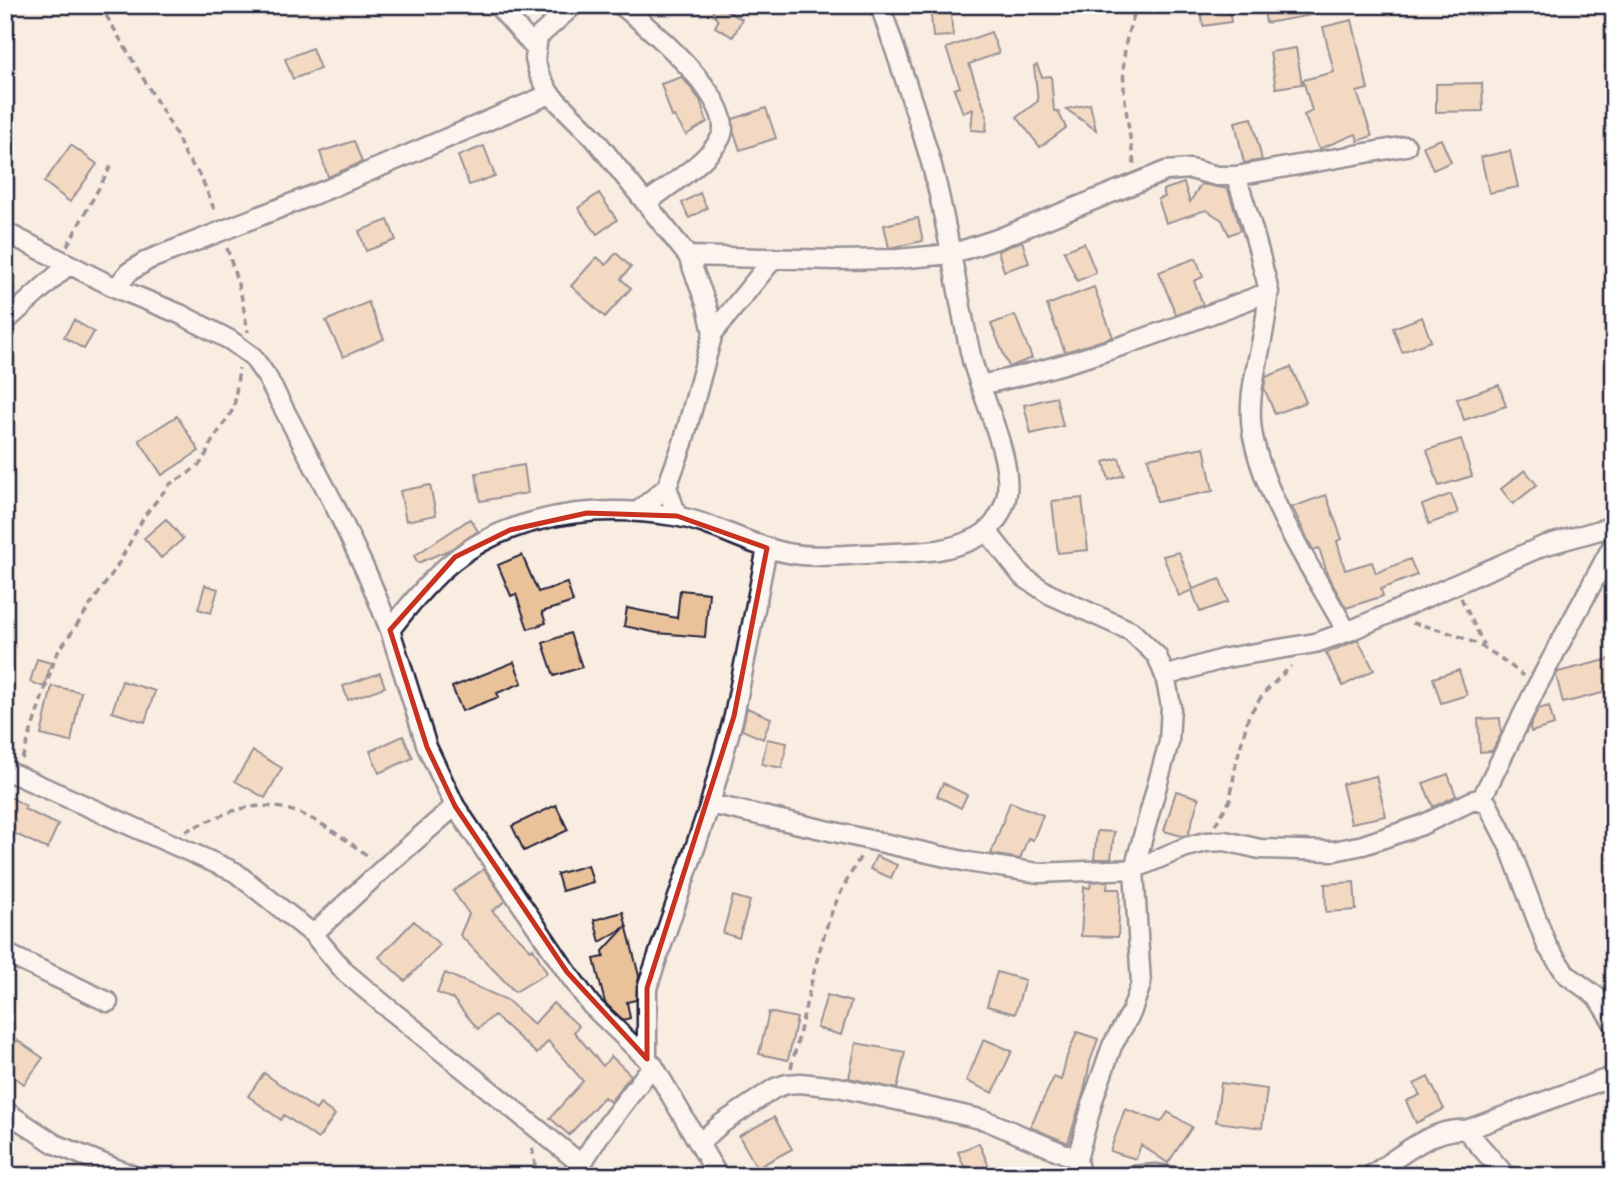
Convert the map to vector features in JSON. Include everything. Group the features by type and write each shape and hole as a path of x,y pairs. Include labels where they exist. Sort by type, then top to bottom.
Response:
{"street":[{"path":"497,5 535,48"},
{"path":"574,5 538,37 535,48 539,74 550,94 594,138 688,256 708,306 713,333"},
{"path":"621,5 655,32 691,68 715,104 722,124 722,137 709,153 646,203"},
{"path":"390,629 455,557 488,538 537,520 587,513 637,512 677,516 767,548 792,554 841,555 939,550 969,541 987,531 998,517 1006,498 1007,480 1003,453 970,349 932,167 880,5"},
{"path":"116,288 130,272 148,260 328,189 550,94"},
{"path":"688,256 860,260 951,254 997,239 1166,171 1190,169 1217,176 1236,176 1405,146"},
{"path":"1236,176 1261,256 1269,292 1265,328 1250,401 1253,439 1264,477 1347,632"},
{"path":"5,232 116,288 180,314 246,352 267,377 369,578 390,629 427,747 455,806 583,994 650,1062 718,1176"},
{"path":"637,512 667,487 683,443 713,333 774,258"},
{"path":"5,322 65,263"},
{"path":"980,386 1034,374 1119,349 1269,292"},
{"path":"667,487 677,516"},
{"path":"1165,676 1226,658 1315,643 1347,632 1543,546 1614,526"},
{"path":"699,1143 720,1124 759,1098 787,1084 838,1087 985,1120 1078,1167 1094,1097 1112,1046 1131,1013 1140,984 1134,869 1169,742 1171,706 1165,676 1157,656 1131,631 1049,594 1022,576 987,531"},
{"path":"1481,800 1536,688 1614,543"},
{"path":"11,772 235,872 313,934 345,972 578,1170 650,1062 647,988 710,804 734,716 767,548"},
{"path":"710,804 968,862 1038,873 1134,869 1186,847 1206,842 1225,841 1260,849 1334,851 1363,845 1422,825 1474,800 1481,800 1487,803 1509,846 1547,946 1566,974 1597,997 1614,1024"},
{"path":"313,934 455,806"},
{"path":"5,953 108,1002"},
{"path":"1370,1176 1433,1136 1451,1128 1466,1130 1614,1076"},
{"path":"5,1111 55,1144 134,1176"},
{"path":"1466,1130 1506,1176"},
{"path":"1132,1176 1169,1176"}],"path":[{"path":"11,772 56,656 116,568 145,515 170,484 203,461 211,443 234,408 246,352 241,295 222,231 201,177 100,5"},
{"path":"1137,183 1122,76 1130,21 1139,5"},
{"path":"65,263 70,239 111,166"},
{"path":"1454,584 1485,647"},
{"path":"1383,616 1438,629 1485,647 1504,659 1536,688"},
{"path":"1206,842 1230,800 1236,762 1249,715 1264,693 1292,665"},
{"path":"162,840 239,809 263,805 282,807 302,813 323,824 385,867"},
{"path":"787,1084 815,966 831,915 842,888 870,840"}],"highlighted area":[{"path":"587,513 677,516 767,548 734,716 647,988 647,1059 567,972 455,806 427,747 390,630 455,557 510,530"}],"building":[{"path":"709,5 715,5 742,19 733,37 715,27 718,21"},
{"path":"930,5 947,5 953,36 933,37"},
{"path":"1263,5 1322,5 1323,13 1266,23"},
{"path":"1229,7 1231,22 1203,26 1201,11"},
{"path":"1352,20 1368,89 1357,92 1372,136 1358,141 1356,134 1319,149 1304,115 1312,111 1303,80 1334,72 1323,27"},
{"path":"991,32 999,53 969,64 987,116 986,131 971,130 973,109 963,113 954,89 960,87 946,48"},
{"path":"312,48 320,69 293,79 285,59"},
{"path":"1296,48 1302,84 1276,88 1270,52"},
{"path":"1037,65 1042,77 1051,76 1054,111 1058,111 1066,128 1040,147 1017,117 1038,101 1034,66"},
{"path":"682,77 700,100 707,122 686,135 674,116 672,117 661,84"},
{"path":"1482,83 1483,111 1436,112 1436,84"},
{"path":"1090,104 1096,130 1066,109"},
{"path":"766,108 776,138 740,150 733,130 733,119"},
{"path":"1252,118 1262,160 1244,163 1235,122"},
{"path":"1441,139 1451,162 1433,170 1423,146"},
{"path":"354,141 362,162 328,177 320,152"},
{"path":"71,145 97,164 70,202 44,182"},
{"path":"484,146 495,176 469,185 458,156"},
{"path":"1510,151 1518,187 1489,193 1481,157"},
{"path":"1184,183 1190,202 1201,184 1228,189 1241,230 1229,235 1222,220 1206,210 1166,223 1158,199 1165,197 1163,190"},
{"path":"599,193 617,220 597,234 578,208"},
{"path":"700,193 707,208 689,218 682,203"},
{"path":"918,218 923,241 889,248 884,225"},
{"path":"388,220 396,240 366,251 359,231"},
{"path":"1022,241 1029,263 1004,271 998,251"},
{"path":"1084,243 1096,273 1077,281 1064,251"},
{"path":"616,253 631,267 621,279 631,288 605,317 571,286 597,257 606,265"},
{"path":"1196,258 1203,277 1194,281 1203,305 1176,315 1159,272"},
{"path":"1094,287 1113,337 1065,352 1047,305"},
{"path":"368,302 384,339 343,357 326,321"},
{"path":"1015,315 1032,358 1009,367 991,324"},
{"path":"1422,317 1431,341 1402,352 1393,328"},
{"path":"74,320 94,332 84,349 64,337"},
{"path":"1291,367 1306,402 1275,414 1264,388 1266,377"},
{"path":"1499,385 1506,406 1464,420 1457,399"},
{"path":"1056,397 1063,426 1031,434 1024,405"},
{"path":"177,416 199,451 162,475 139,440"},
{"path":"1461,439 1472,476 1439,486 1427,450"},
{"path":"1204,447 1213,491 1157,502 1148,458"},
{"path":"1119,458 1124,475 1109,480 1104,462"},
{"path":"524,465 528,493 480,501 476,473"},
{"path":"1525,470 1537,485 1513,504 1501,489"},
{"path":"430,485 436,515 406,521 400,491"},
{"path":"1451,494 1458,513 1429,524 1422,505"},
{"path":"1326,495 1342,539 1337,541 1345,570 1372,562 1376,573 1410,559 1417,575 1381,589 1383,596 1346,608 1328,576 1319,548 1313,550 1292,507"},
{"path":"1082,498 1088,550 1058,553 1052,501"},
{"path":"166,519 183,539 161,558 144,538"},
{"path":"470,519 478,531 451,549 418,563 414,556"},
{"path":"1179,552 1193,589 1220,579 1228,602 1200,612 1192,590 1179,596 1163,556"},
{"path":"522,555 538,592 567,583 573,602 542,612 546,623 528,629 516,594 511,596 498,565"},
{"path":"205,585 218,589 211,613 198,609"},
{"path":"680,590 709,593 705,637 657,633 624,626 627,608 677,618"},
{"path":"570,633 582,667 554,676 543,643"},
{"path":"1358,640 1374,670 1343,686 1326,653"},
{"path":"1614,658 1614,690 1563,703 1556,675 1558,672"},
{"path":"37,659 51,663 44,687 30,682"},
{"path":"514,662 522,683 497,693 499,697 462,711 452,687"},
{"path":"1459,670 1467,695 1441,703 1433,678"},
{"path":"380,673 385,687 348,700 343,686"},
{"path":"122,681 155,691 145,722 112,712"},
{"path":"52,686 81,692 71,742 41,735"},
{"path":"1549,706 1554,725 1531,732 1530,727 1538,709"},
{"path":"747,708 771,718 763,739 742,730"},
{"path":"1500,718 1501,734 1492,751 1480,752 1478,719"},
{"path":"403,736 413,758 379,773 370,751"},
{"path":"767,739 787,743 782,768 762,764"},
{"path":"253,751 282,768 265,798 235,781"},
{"path":"1448,774 1456,796 1433,807 1423,783"},
{"path":"1376,776 1386,816 1351,823 1342,784"},
{"path":"943,783 967,795 961,808 937,796"},
{"path":"1176,791 1199,798 1188,835 1164,831"},
{"path":"5,794 26,806 24,809 58,825 47,849 5,829"},
{"path":"1010,802 1043,815 1033,840 1028,838 1020,859 991,854"},
{"path":"556,805 568,830 524,851 512,826"},
{"path":"1097,831 1114,832 1111,859 1094,859"},
{"path":"876,856 897,865 891,878 870,869"},
{"path":"588,865 593,882 562,891 557,874"},
{"path":"484,869 506,901 492,911 531,950 533,948 547,973 515,992 460,935 469,914 453,891"},
{"path":"1108,881 1107,889 1120,889 1118,937 1081,936 1084,887 1090,888 1091,882"},
{"path":"1354,882 1356,910 1326,912 1325,884"},
{"path":"733,896 750,901 739,938 723,933"},
{"path":"623,912 639,976 636,1000 627,1002 630,1018 623,1020 605,1003 594,959 604,957 603,951 625,927 600,942 594,920"},
{"path":"414,921 440,945 405,981 379,957"},
{"path":"997,972 1025,980 1015,1014 987,1006"},
{"path":"445,973 507,1000 534,1024 553,1003 579,1026 574,1032 603,1066 611,1056 631,1075 610,1102 604,1097 569,1135 550,1118 583,1081 548,1041 537,1054 494,1015 478,1029 453,999 437,993"},
{"path":"827,995 851,1002 841,1035 817,1028"},
{"path":"769,1012 797,1018 788,1060 759,1054"},
{"path":"1077,1032 1098,1039 1068,1143 1030,1127 1054,1077 1061,1080"},
{"path":"984,1039 1012,1051 993,1093 966,1081"},
{"path":"17,1040 43,1058 24,1084 5,1071 5,1057"},
{"path":"856,1043 905,1052 897,1089 849,1078"},
{"path":"264,1073 316,1110 320,1104 335,1115 318,1139 284,1115 281,1120 248,1096"},
{"path":"1428,1077 1444,1109 1416,1123 1406,1101 1420,1095 1414,1084"},
{"path":"1221,1083 1267,1089 1262,1128 1216,1122"},
{"path":"1125,1109 1161,1122 1168,1112 1192,1127 1168,1163 1141,1145 1136,1159 1110,1151"},
{"path":"774,1117 792,1149 757,1168 739,1136"},
{"path":"979,1143 993,1176 968,1176 958,1152"}]}
